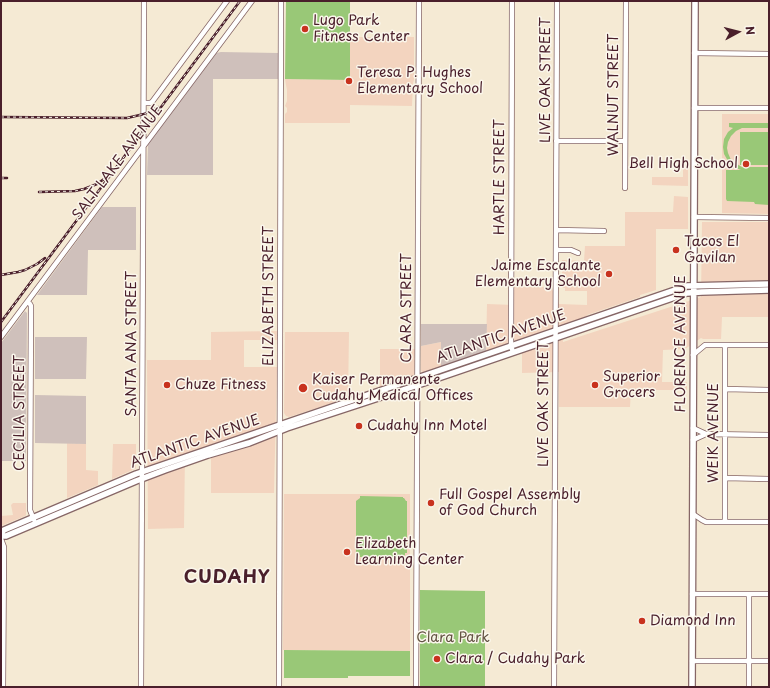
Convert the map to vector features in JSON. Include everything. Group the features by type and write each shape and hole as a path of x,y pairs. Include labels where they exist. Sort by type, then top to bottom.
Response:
{"main road":[{"name":"FLORENCE AVENUE","path":"692,687 695,1"},
{"name":"ATLANTIC AVENUE","path":"769,284 693,289 687,293 556,338 512,349 418,378 142,472 33,517 4,530 1,534 6,536 176,466 249,443 280,431 418,385 512,349 555,331 687,286 693,289 769,290"}],"street":[{"name":"SANTA ANA STREET","path":"141,687 144,1"},
{"name":"SALT LAKE AVENUE","path":"144,103 152,102 227,1"},
{"name":"SALT LAKE AVENUE","path":"1,337 252,1"},
{"name":"ELIZABETH STREET","path":"279,687 282,1"},
{"name":"CLARA STREET","path":"416,687 419,1"},
{"name":"HARTLE STREET","path":"512,1 512,349"},
{"name":"LIVE OAK STREET","path":"554,687 557,1"},
{"name":"WALNUT STREET","path":"625,188 626,1"},
{"path":"694,53 769,54"},
{"path":"694,108 769,108"},
{"path":"556,141 625,141"},
{"path":"694,218 769,218"},
{"path":"556,230 604,230"},
{"path":"556,250 571,250 578,253"},
{"name":"CECILIA STREET","path":"28,302 31,306 30,511 35,524"},
{"path":"693,355 705,344 769,344"},
{"name":"WEIK AVENUE","path":"725,345 725,522"},
{"path":"725,389 769,390"},
{"path":"693,428 706,434 769,434"},
{"path":"693,440 706,434"},
{"path":"725,478 769,479"},
{"path":"693,514 706,522 769,522"},
{"path":"1,539 4,547 3,687"},
{"path":"692,594 769,594"},
{"path":"749,594 749,687"},
{"path":"692,661 769,661"}],"shaded area":[{"name":"Teresa P. Hughes Elementary School","path":"350,37 414,37 414,80 412,106 350,105 350,123 285,123 285,114 287,112 287,108 285,106 287,101 287,90 285,79 349,80"},
{"path":"216,53 278,53 278,79 213,79 213,175 147,175 148,144"},
{"name":"Bell High School","path":"722,114 769,114 769,214 722,213"},
{"path":"683,159 688,159 688,186 652,185 652,177 683,177"},
{"path":"674,196 688,197 688,229 656,229 656,290 587,315 587,318 562,325 563,342 701,297 702,222 769,222 769,317 722,317 721,339 701,338 685,349 663,350 662,382 687,382 687,390 631,390 630,407 559,407 559,372 522,373 522,340 486,351 487,304 514,305 514,287 551,287 559,304 587,305 587,291 565,291 565,288 562,288 562,260 584,261 585,246 625,246 625,212 673,212"},
{"path":"102,207 136,207 136,250 88,250 87,295 37,295"},
{"path":"25,311 27,313 26,461 1,461 1,343"},
{"path":"421,324 487,324 486,351 441,367 441,342 421,346"},
{"path":"277,331 277,340 244,340 244,367 277,367 274,493 211,493 211,445 185,454 184,528 148,529 147,360 211,360 211,332"},
{"path":"285,332 349,332 348,398 289,417 286,416 284,413"},
{"path":"35,337 87,337 86,379 35,379"},
{"path":"441,342 441,367 422,372 421,346"},
{"path":"380,349 415,349 414,375 380,387"},
{"path":"35,395 86,396 86,444 35,443"},
{"path":"67,443 86,444 86,470 98,471 98,485 67,498"},
{"path":"113,444 136,444 136,468 112,479"},
{"name":"Elizabeth Learning Center","path":"284,494 410,494 410,651 283,650"},
{"path":"13,503 26,503 26,515 1,526 1,516 13,515 11,505"}],"green space":[{"path":"286,1 350,1 350,80 285,79"},
{"path":"729,123 769,123 769,128 742,128 736,131 731,136 727,148 731,160 742,167 769,167 769,205 755,204 754,202 727,201 726,199 726,170 741,170 733,167 724,154 724,139 728,132 733,128 729,127"},
{"path":"740,132 769,132 769,165 740,165"},
{"path":"360,496 403,497 407,501 407,553 405,553 403,557 360,557 360,555 356,552 356,501 360,498"},
{"name":"Clara Park","path":"420,590 485,591 485,686 420,686"},
{"path":"284,650 410,651 410,676 284,678"}],"railway":[{"path":"1,322 240,1"},
{"path":"1,117 127,118 144,114 158,107"},
{"path":"1,178 7,178"},
{"path":"39,192 75,191 97,184 104,179"},
{"path":"1,275 25,270 45,258"}],"place":[{"name":"Lugo Park Fitness Center","path":"305,29"},
{"name":"Teresa P. Hughes Elementary School","path":"349,81"},
{"name":"Bell High School","path":"746,164"},
{"name":"Tacos El Gavilan","path":"676,250"},
{"name":"Jaime Escalante Elementary School","path":"609,274"},
{"name":"Chuze Fitness","path":"167,385"},
{"name":"Superior Grocers","path":"595,385"},
{"name":"Kaiser Permanente Cudahy Medical Offices","path":"303,388"},
{"name":"Cudahy Inn Motel","path":"359,426"},
{"name":"Full Gospel Assembly of God Church","path":"431,503"},
{"name":"Elizabeth Learning Center","path":"347,552"},
{"name":"Diamond Inn","path":"642,621"},
{"name":"Clara / Cudahy Park","path":"437,659"}],"district":[{"name":"CUDAHY","path":"227,578"}]}
